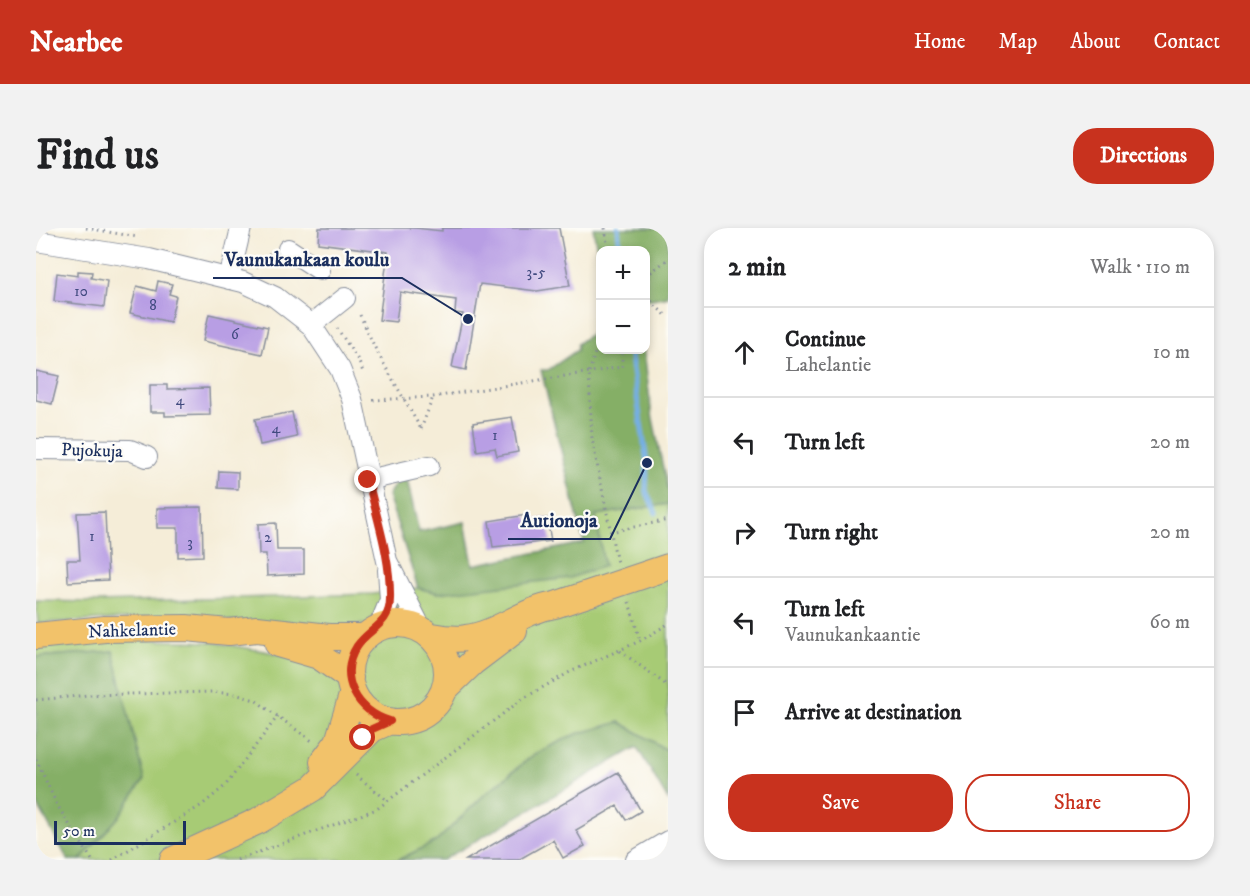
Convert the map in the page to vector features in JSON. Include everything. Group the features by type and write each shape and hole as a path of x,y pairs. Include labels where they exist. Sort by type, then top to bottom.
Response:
{"main road":[{"path":"292,799 338,742 351,685 351,660 371,632 405,624 427,633 458,639 477,636 539,608 555,605 668,567"},
{"path":"351,685 371,714 390,721 405,722 419,717 431,709 445,689 485,652 510,633 544,616 555,605"},
{"name":"Nahkelantie","path":"36,636 137,628 229,632 257,629 329,637 371,632"},
{"name":"Nahkelantie","path":"229,632 319,656 351,685"},
{"path":"427,633 445,657 447,675 445,689"},
{"path":"173,860 258,821 313,788 372,729 390,721"}],"street":[{"path":"236,280 241,228"},
{"path":"36,241 149,259 236,280 275,297 310,325 340,369 352,399 387,561 390,600 371,632"},
{"path":"288,249 320,270"},
{"path":"310,325 345,298"},
{"name":"Pujokuja","path":"36,449 130,450 147,457"},
{"path":"368,480 429,465"},
{"path":"387,561 427,633"},
{"path":"636,860 668,841"}],"path":[{"path":"605,228 607,246"},
{"path":"236,280 272,250 288,249"},
{"path":"650,272 668,259"},
{"path":"650,299 668,317"},
{"path":"360,315 402,399 421,429 433,397"},
{"path":"596,349 589,373 592,439 618,568"},
{"path":"373,400 433,397 622,367 622,354"},
{"path":"610,532 668,520"},
{"path":"626,596 635,616 640,641"},
{"path":"237,860 364,815 389,801 524,698 570,672 640,641 668,624"},
{"path":"620,651 668,686"},
{"path":"36,700 88,695 213,692 235,694 255,700 321,747"},
{"path":"112,860 202,805 225,786 279,715"},
{"path":"36,759 57,805 92,860"},
{"path":"347,768 389,801"}],"green space":[{"path":"593,228 668,228 668,296 650,299 650,246 596,246"},
{"path":"596,330 596,354 644,354 651,409 668,492 668,504 596,515 604,566 570,578 438,593 418,588 388,495 398,480 406,475 419,532 465,522 473,565 584,543 541,370 548,370 577,350 577,344"},
{"path":"668,504 668,751 620,722 536,753 483,796 437,841 398,860 80,860 118,818 113,651 36,657 36,647 112,639 212,642 292,656 329,673 362,624 334,628 168,617 38,623 36,601 98,602 373,594 418,588 438,593 604,566 595,515"},
{"path":"113,651 144,779 118,818 80,860 68,860 36,802 36,657"},
{"path":"620,722 668,751 668,800 637,747 443,860 398,860 437,841 483,796 536,753 576,734"}],"building":[{"path":"319,228 415,228 442,231 442,228 559,228 570,286 537,291 480,284 466,370 452,367 463,314 455,313 456,300 400,292 396,322 379,320 388,252 318,243"},
{"path":"78,271 92,272 91,278 107,281 104,307 54,301 57,273 78,276"},
{"path":"158,281 172,284 169,294 176,296 170,322 130,313 137,286 156,291"},
{"path":"209,314 268,327 262,354 203,341"},
{"path":"36,371 59,376 52,404 36,400"},
{"path":"150,385 167,385 167,389 209,388 210,415 165,416 165,412 150,412"},
{"path":"292,412 297,437 260,445 255,419"},
{"path":"512,417 518,452 497,456 495,448 477,451 473,423"},
{"path":"219,471 238,472 238,489 218,488"},
{"path":"202,507 203,556 178,557 178,528 157,528 157,508"},
{"path":"105,512 108,580 68,582 67,560 80,560 77,513"},
{"path":"527,515 528,521 547,518 551,541 493,547 489,521"},
{"path":"276,523 277,550 304,550 304,574 267,576 266,554 259,554 258,524"},
{"path":"618,772 641,811 626,820 617,806 576,830 585,846 563,858 553,840 518,860 466,860"}],"waterway":[{"path":"618,228 620,246"},
{"path":"631,354 647,463 646,491 656,513"}],"place":[{"name":"Vaunukankaan koulu","path":"468,319"},
{"name":"Autionoja","path":"647,463"}],"route":[{"path":"363,738 372,729 390,721 371,714 364,708 357,700 350,683 349,667 353,652 364,636 379,627 387,613 390,600 387,561 368,480"}]}
